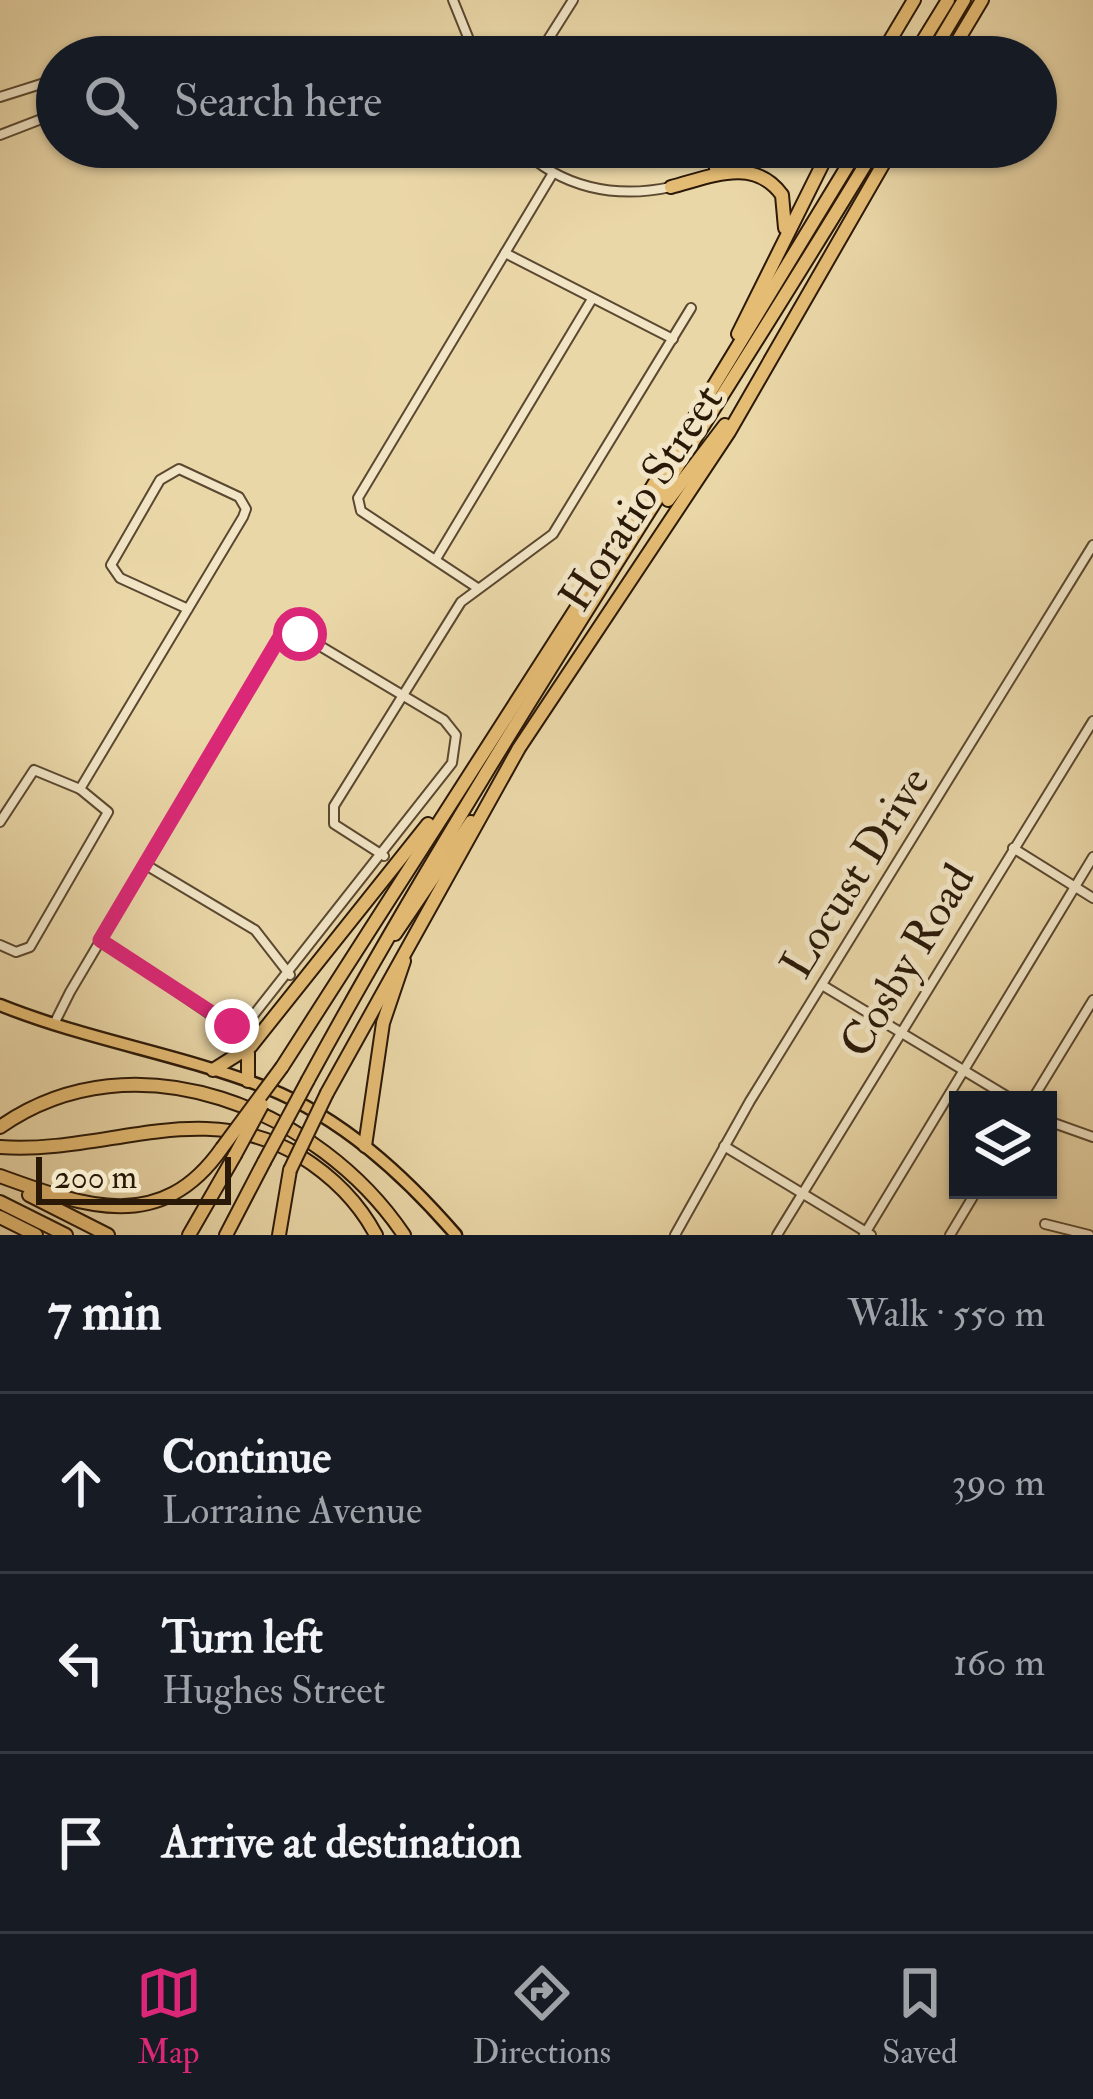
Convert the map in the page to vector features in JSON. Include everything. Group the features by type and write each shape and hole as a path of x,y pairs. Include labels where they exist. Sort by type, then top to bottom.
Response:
{"highway":[{"path":"893,36 914,0"},
{"path":"922,36 938,0"},
{"path":"925,36 948,0"},
{"path":"943,36 964,0"},
{"path":"960,36 982,0"},
{"path":"670,187 721,168"},
{"path":"710,392 820,168"},
{"path":"189,1235 229,1151 710,392 846,168"},
{"path":"226,1235 365,974 490,763 647,522 863,168"},
{"name":"Horatio Street","path":"417,928 504,777 768,367 881,168"},
{"path":"670,187 733,172 765,176 785,203 780,247"},
{"path":"647,522 768,367"},
{"path":"213,1070 250,1046 473,766"},
{"path":"365,974 504,777"},
{"path":"279,1235 290,1170 417,928"},
{"path":"365,1146 383,1023 417,928"},
{"path":"248,1081 250,1046"},
{"path":"0,1127 19,1113 94,1089 183,1090 266,1113 314,1140 361,1173 408,1235"},
{"path":"0,1147 67,1145 188,1125 235,1129 284,1146 317,1166 357,1204 376,1235"},
{"path":"0,1178 86,1208 135,1209 195,1183 229,1151"},
{"path":"0,1178 108,1235"},
{"path":"0,1202 66,1235"},
{"path":"0,1217 36,1235"}],"main road":[{"path":"0,1005 248,1081 296,1102 365,1146 409,1183 456,1235"}],"street":[{"path":"454,0 468,36"},
{"path":"550,36 573,0"},
{"path":"0,97 36,86"},
{"path":"0,135 36,121"},
{"path":"548,168 606,191 670,187"},
{"path":"476,587 361,511 358,498 553,172"},
{"path":"505,253 673,339"},
{"path":"436,559 592,299"},
{"path":"384,856 334,824 331,812 446,622 476,587 553,534 691,308"},
{"path":"80,789 188,609 246,507 239,497 198,476 174,470 160,480 112,560 118,577 188,609"},
{"name":"Locust Drive","path":"675,1235 723,1146 1093,545"},
{"path":"54,1024 100,940 288,632 444,720 458,744 452,763 256,1016 232,1026 100,940"},
{"name":"Cosby Road","path":"777,1235 1093,722"},
{"path":"0,822 29,773 39,769 107,807 107,819 30,947 16,952 0,945"},
{"path":"1013,848 1093,898"},
{"path":"723,1146 867,1234 1093,857"},
{"path":"146,865 255,930 290,975"},
{"path":"823,986 998,1091"},
{"path":"1037,1091 1093,1000"},
{"path":"1057,1124 1093,1138"},
{"path":"950,1235 972,1199"},
{"path":"1045,1224 1089,1235"}],"route":[{"path":"232,1026 100,940 281,635 300,634"}]}
